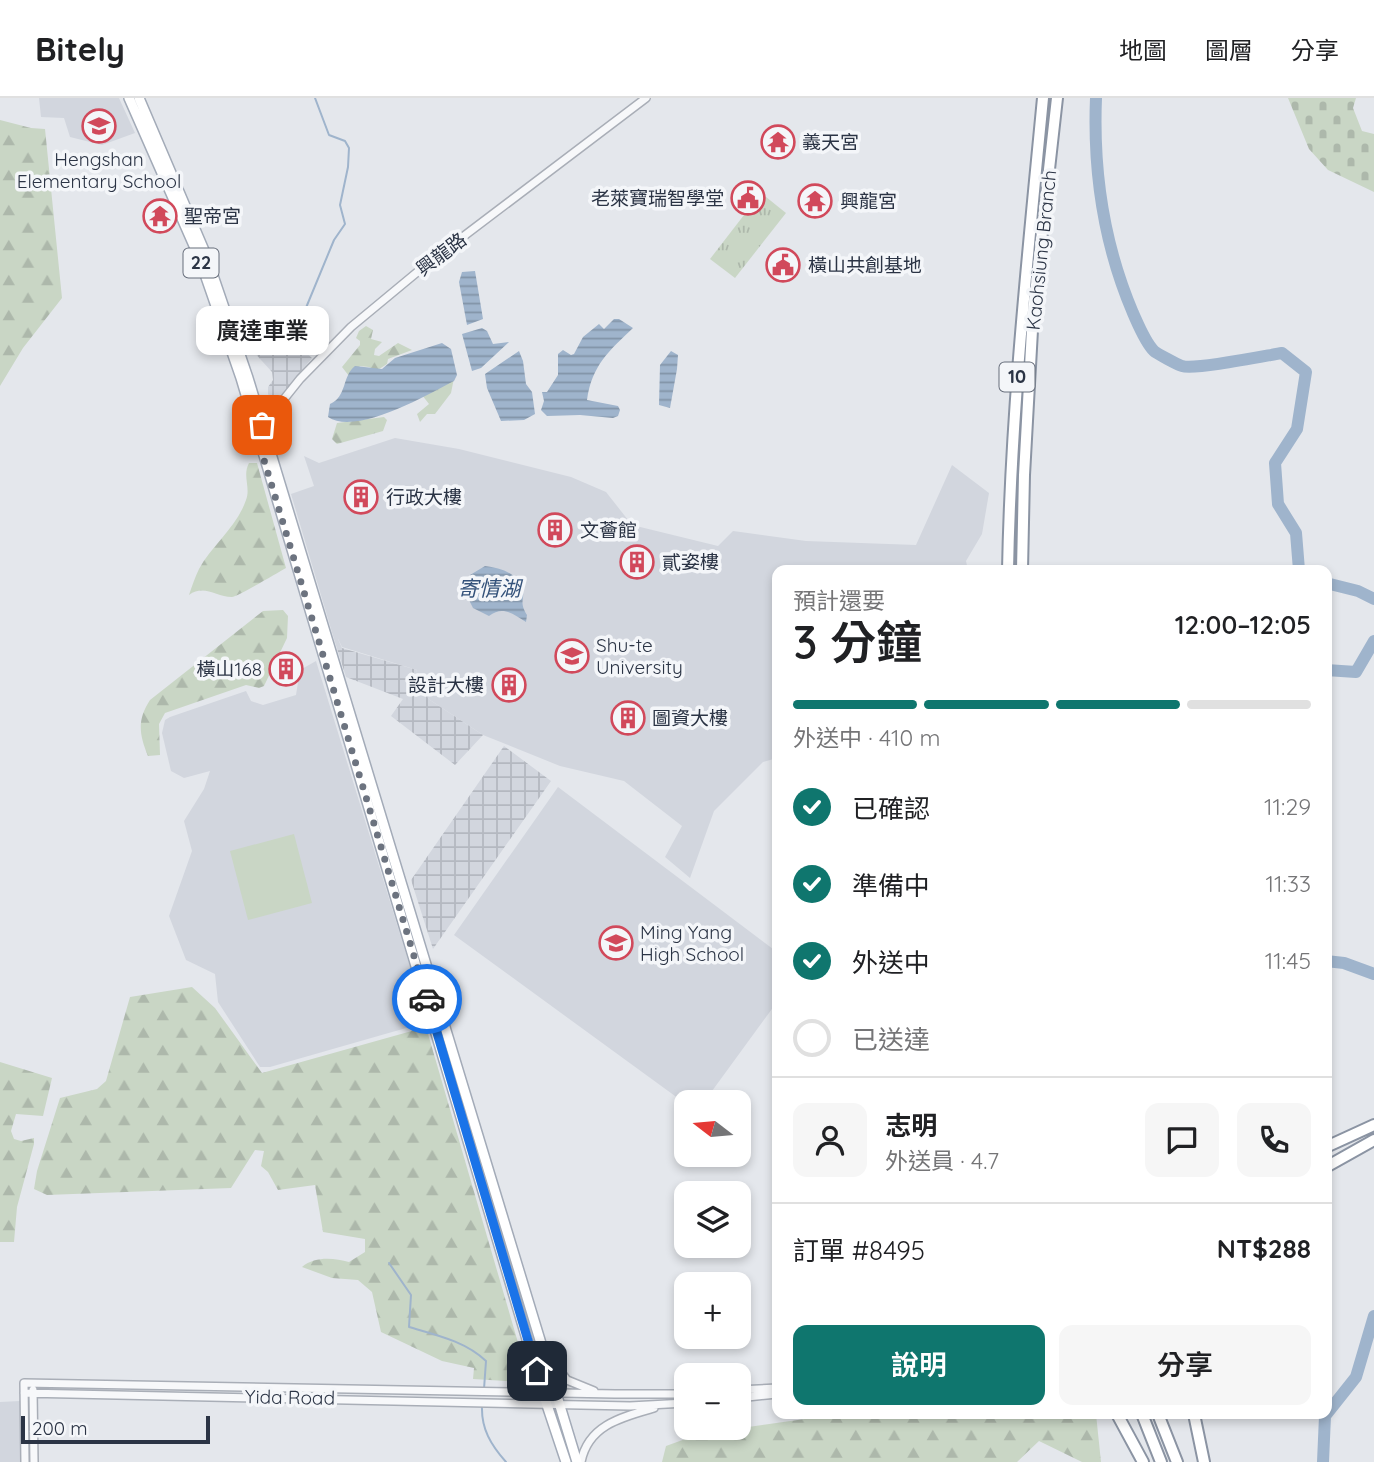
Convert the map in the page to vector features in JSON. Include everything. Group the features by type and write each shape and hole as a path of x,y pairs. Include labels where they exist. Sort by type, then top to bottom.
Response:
{"highway":[{"name":"Kaohsiung Branch","path":"1008,565 1011,463 1043,98"},
{"name":"Kaohsiung Branch","path":"1022,565 1033,312 1057,98"},
{"path":"1332,1146 1374,1126"},
{"path":"1332,1162 1374,1139"},
{"path":"1120,1419 1143,1462"},
{"path":"1144,1419 1161,1462"},
{"path":"1160,1419 1177,1462"},
{"path":"1197,1419 1204,1462"}],"main road":[{"name":"22","path":"129,98 199,257 260,430 543,1393 566,1462"},
{"name":"22","path":"139,98 206,255 351,713 523,1290 579,1462"}],"street":[{"name":"興龍路","path":"260,430 300,379 351,327 427,264 646,98"},
{"path":"541,1341 551,1363 567,1380 584,1389 615,1394 674,1394"},
{"name":"Yida Road","path":"615,1394 24,1383 28,1393 630,1406 669,1404"},
{"path":"751,1389 772,1388"},
{"path":"25,1462 28,1393"},
{"path":"28,1393 34,1462"},
{"path":"751,1397 772,1395"},
{"path":"579,1462 599,1429 628,1415 674,1404"}],"shaded area":[{"name":"Hengshan Elementary School","path":"39,98 119,98 135,133 102,145 70,137 64,118 41,117"},
{"path":"231,306 253,310 253,313 300,318 302,349 312,358 274,404 268,394 268,387 273,380 272,372 242,339"},
{"name":"Shu-te University","path":"395,438 459,449 571,477 606,492 632,525 718,546 733,531 806,541 916,545 952,465 989,493 982,534 966,561 967,565 772,565 772,759 763,762 714,811 690,878 665,857 682,826 624,781 560,766 483,735 430,700 413,681 417,670 342,647 338,639 334,639 291,494 314,486 304,456 319,463"},
{"path":"334,639 338,639 342,648 417,670 413,681 430,700 483,735 455,765 391,716 403,699 346,677"},
{"path":"316,661 427,1022 270,1067 260,1067 218,1002 215,974 186,960 169,916 192,851 184,821 204,789 210,771 184,778 171,771 162,733 165,720 170,717 246,691 251,701 263,705 296,695 300,670"},
{"path":"504,746 551,781 433,949 411,880"},
{"name":"Ming Yang High School","path":"558,787 772,948 772,1009 713,1090 674,1090 674,1095 454,935"},
{"path":"20,1401 20,1462 0,1462 0,1402"}],"green space":[{"path":"1288,98 1356,98 1353,108 1362,131 1374,134 1374,192 1328,170 1309,149"},
{"path":"0,120 45,129 62,298 23,348 0,386"},
{"path":"761,193 786,213 735,278 710,259"},
{"path":"366,326 373,330 371,339 382,342 375,349 374,355 379,356 398,343 412,350 388,359 387,364 376,371 360,366 349,376 342,367 360,345 356,338 359,331"},
{"path":"454,378 451,393 435,414 427,414 420,422 417,414 429,404 422,395"},
{"path":"384,417 387,420 383,431 337,444 332,439 337,423"},
{"path":"249,463 257,463 286,568 232,597 205,591 189,595 204,560 242,510 247,495 246,472"},
{"path":"283,610 288,616 287,638 264,686 259,688 246,685 165,713 159,724 160,755 148,756 141,721 150,700 263,611"},
{"path":"294,834 312,903 248,920 230,851"},
{"path":"192,987 215,1008 262,1073 426,1027 526,1370 520,1382 473,1379 474,1368 442,1361 381,1332 372,1292 358,1280 332,1278 302,1267 307,1263 325,1259 349,1262 365,1252 365,1239 323,1232 315,1185 278,1190 268,1172 261,1166 264,1151 255,1150 231,1188 47,1195 34,1189 60,1098 97,1089 106,1081 130,997"},
{"path":"0,1062 52,1078 43,1116 16,1114 11,1131 14,1139 21,1141 34,1138 17,1207 14,1242 0,1242"},
{"path":"805,1419 1097,1419 1101,1462 1082,1462 1039,1441 1017,1462 662,1462 666,1446 682,1440 751,1440 751,1427"}],"water":[{"path":"475,271 483,319 467,325 459,282 462,272"},
{"path":"614,319 619,319 633,328 597,368 587,400 618,406 618,416 547,416 541,410 544,401 542,392 547,392 558,375 558,354 563,350 574,354 583,337 599,324 604,329"},
{"path":"482,328 487,331 493,344 509,342 481,368 472,371 462,334"},
{"path":"442,343 451,349 457,375 454,381 410,404 373,418 340,421 328,417 330,404 339,397 355,366 382,369 395,358"},
{"path":"519,351 526,384 532,392 535,414 524,420 501,421 487,388 485,374"},
{"path":"671,351 678,355 670,408 659,405 660,365"},
{"name":"寄情湖","path":"485,566 507,572 516,578 523,592 526,622 508,612 499,611 489,616 473,608 465,592 470,575"}],"waterway":[{"path":"303,346 303,315 334,240 345,224 340,205 349,148 345,141 329,135 315,98"},
{"path":"1096,98 1096,153 1102,208 1123,287 1139,327 1151,347 1172,361 1189,367 1282,353 1306,372 1297,429 1275,463 1278,504 1296,533 1299,565"},
{"path":"1332,584 1358,591 1374,599"},
{"path":"1332,670 1356,672 1374,641"},
{"path":"1332,962 1344,963 1374,974"},
{"path":"389,1263 411,1295 409,1327 450,1340 478,1354 486,1361 484,1389"},
{"path":"1332,1407 1356,1377 1374,1316"},
{"path":"482,1405 483,1422 488,1436 506,1462"},
{"path":"1323,1462 1325,1419"}],"way so far":[{"path":"262,425 258,434 261,450 427,999"}],"place":[{"name":"Hengshan Elementary School","path":"99,126"},
{"name":"義天宮","path":"778,142"},
{"name":"老萊寶瑞智學堂","path":"748,198"},
{"name":"興龍宮","path":"815,201"},
{"name":"聖帝宮","path":"160,216"},
{"name":"橫山共創基地","path":"783,265"},
{"name":"廣達車業","path":"262,425"},
{"name":"行政大樓","path":"361,497"},
{"name":"文薈館","path":"555,530"},
{"name":"貳姿樓","path":"637,562"},
{"name":"Shu-te University","path":"572,656"},
{"name":"橫山168","path":"286,669"},
{"name":"設計大樓","path":"509,685"},
{"name":"圖資大樓","path":"628,718"},
{"name":"Ming Yang High School","path":"616,943"}],"route":[{"path":"427,999 537,1371"}]}
